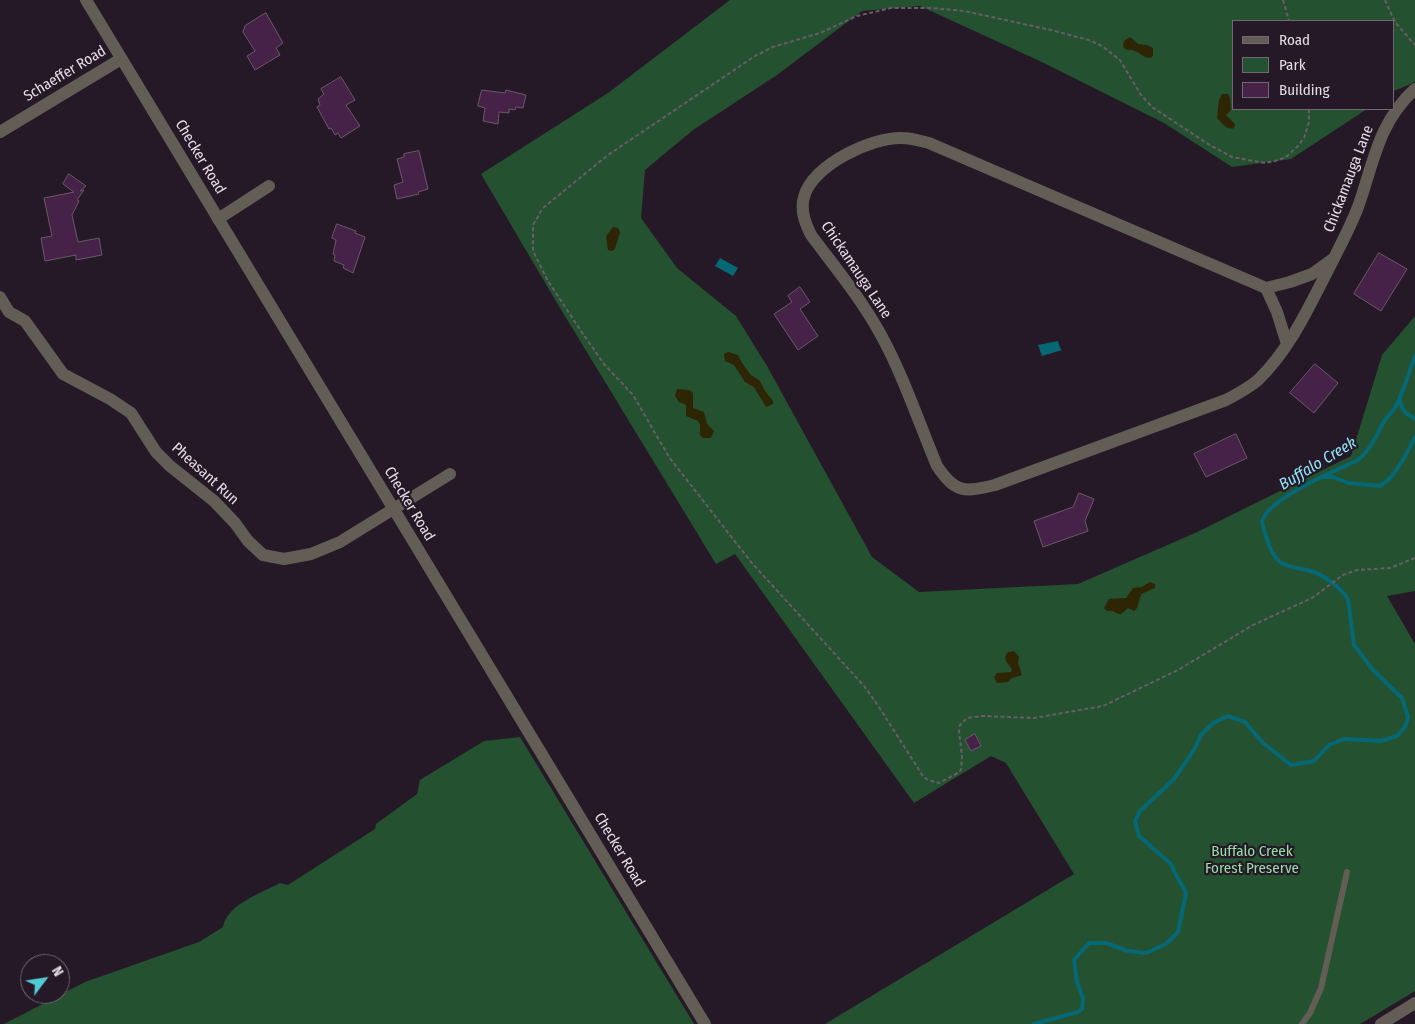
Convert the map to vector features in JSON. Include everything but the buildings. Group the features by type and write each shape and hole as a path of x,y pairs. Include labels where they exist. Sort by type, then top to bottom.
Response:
{"street":[{"name":"Checker Road","path":"86,0 705,1024"},
{"name":"Schaeffer Road","path":"0,132 121,58"},
{"name":"Chickamauga Lane","path":"1334,258 1312,274 1266,288 929,143 912,138 900,137 871,143 835,161 815,177 807,187 803,198 805,223 873,320 894,362 937,466 944,477 952,484 962,489 971,490 995,485 1226,400 1257,381 1270,368 1287,344 1310,305 1350,228 1378,146 1392,115 1415,89"},
{"path":"218,219 268,186"},
{"path":"1266,288 1277,312 1287,344"},
{"name":"Pheasant Run","path":"0,297 9,312 25,320 63,374 110,399 131,413 156,452 170,466 214,501 235,523 248,542 263,555 284,559 311,554 340,542 450,474"},
{"path":"1381,1024 1415,1004"}],"lane":[{"path":"1302,1024 1310,1013 1320,988 1347,872"}],"path":[{"path":"1284,0 1289,20"},
{"path":"1385,0 1394,20"},
{"path":"1395,22 1415,45"},
{"path":"1325,588 1337,578 1357,570 1390,568 1415,558"}],"green space":[{"name":"Buffalo Creek Forest Preserve","path":"730,0 1415,0 1415,82 1395,91 1395,20 1232,20 1232,110 1365,110 1291,159 1232,167 1164,123 1044,63 920,6 862,11 777,75 693,130 645,170 641,218 677,268 736,316 767,366 872,557 919,592 1078,584 1195,533 1351,456 1382,355 1415,316 1415,591 1387,596 1415,644 1415,991 1360,1024 825,1024 1074,874 1006,763 991,756 914,803 735,554 716,564 557,303 481,174 608,93"},
{"path":"520,737 694,1024 4,1024 43,1004 70,1004 70,990 85,982 199,942 223,927 231,912 246,900 280,883 288,885 375,829 376,824 417,794 420,780 484,741"}],"sand":[{"path":"1130,37 1138,44 1153,48 1153,56 1148,58 1124,48 1125,40"},
{"path":"1222,94 1228,94 1230,98 1231,110 1226,115 1235,124 1234,128 1231,129 1222,124 1217,118 1219,100"},
{"path":"613,227 618,228 620,232 615,249 612,251 608,250 606,236"},
{"path":"728,352 738,355 751,375 760,381 773,404 766,407 754,387 745,382 734,365 725,361 724,354"},
{"path":"677,389 689,390 693,393 693,408 704,412 707,424 714,431 711,438 703,438 700,435 698,421 686,416 686,405 679,402 675,396"},
{"path":"1150,582 1155,584 1155,588 1141,594 1137,608 1134,611 1128,608 1121,614 1118,614 1113,611 1107,611 1104,608 1109,599 1126,598 1133,588 1142,587"},
{"path":"1014,651 1019,657 1018,663 1022,675 1012,678 1008,682 997,683 994,677 997,673 1011,672 1012,669 1006,661 1006,657 1008,652"}],"water":[{"path":"720,258 738,268 733,276 715,266"},
{"path":"1058,341 1062,350 1042,356 1038,345"}],"waterway":[{"name":"Buffalo Creek","path":"1034,1024 1078,1012 1082,1009 1083,998 1077,982 1074,960 1089,943 1106,943 1128,951 1146,953 1166,944 1178,932 1186,893 1170,863 1139,836 1135,821 1140,811 1174,779 1194,750 1201,735 1213,723 1228,716 1245,722 1263,743 1291,765 1314,761 1329,745 1344,739 1381,741 1397,736 1405,727 1408,717 1402,698 1373,670 1354,645 1348,599 1337,586 1327,579 1311,571 1288,566 1280,562 1271,550 1262,522 1266,513 1289,495 1319,478 1358,460 1366,452 1383,422 1396,406 1415,356"},
{"path":"1400,399 1403,409 1415,419"},
{"path":"1324,477 1333,477 1349,483 1380,486 1396,470 1415,437"}]}
